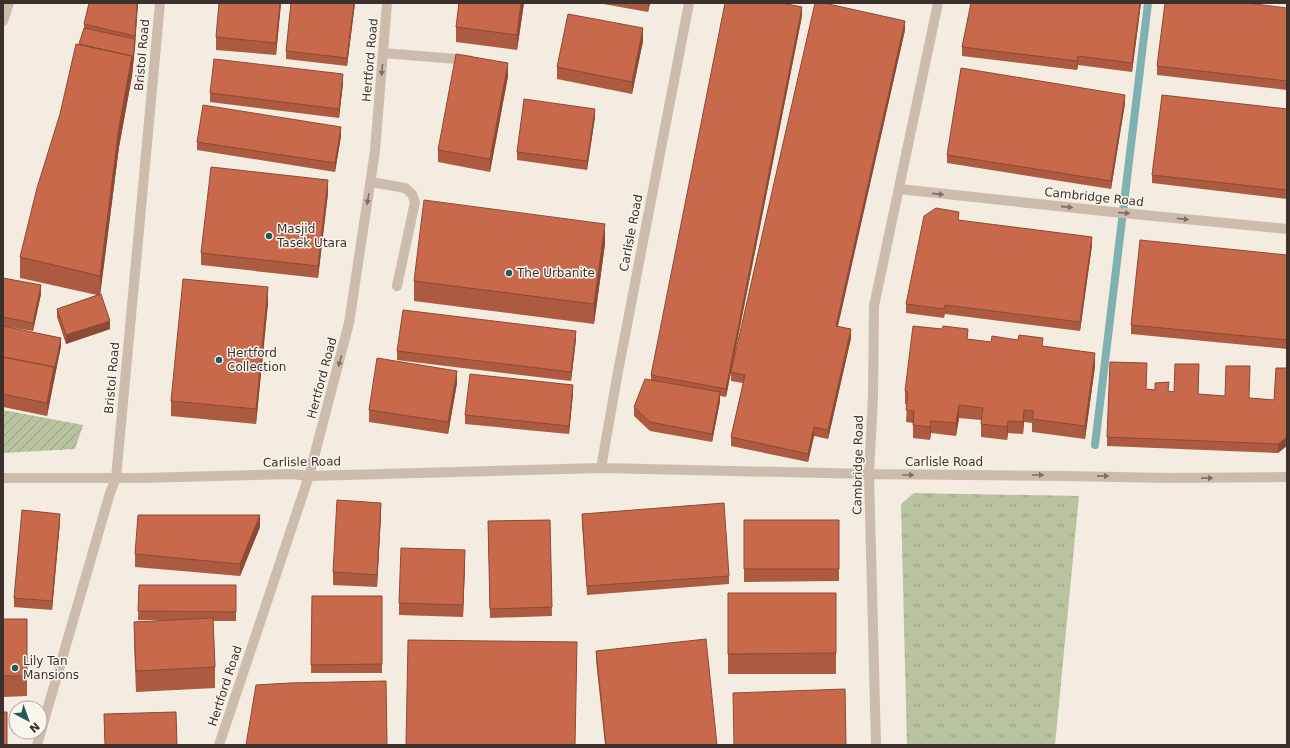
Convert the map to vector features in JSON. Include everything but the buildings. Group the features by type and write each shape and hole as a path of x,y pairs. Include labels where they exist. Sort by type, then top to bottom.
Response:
{"street":[{"path":"3,21 9,3"},
{"name":"Bristol Road","path":"37,745 110,494 116,478 160,3"},
{"name":"Hertford Road","path":"219,745 309,476 349,323 375,150 387,3"},
{"name":"Carlisle Road","path":"602,468 617,377 689,3"},
{"name":"Cambridge Road","path":"876,745 869,474 873,397 874,306 938,3"},
{"path":"383,53 479,60"},
{"path":"371,182 406,188 412,194 415,202 397,286"},
{"name":"Cambridge Road","path":"899,189 1287,229"},
{"name":"Carlisle Road","path":"3,478 116,478 292,474 309,476 602,468 869,474 1168,478 1287,477"}],"green space":[{"path":"3,410 83,425 75,449 3,453"},
{"path":"914,493 1079,496 1055,745 907,745 901,504"}],"waterway":[{"path":"1095,445 1148,3"}],"place":[{"name":"Masjid Tasek Utara","path":"269,236"},
{"name":"The Urbanite","path":"509,273"},
{"name":"Hertford Collection","path":"219,360"},
{"name":"Lily Tan Mansions","path":"15,668"}]}
